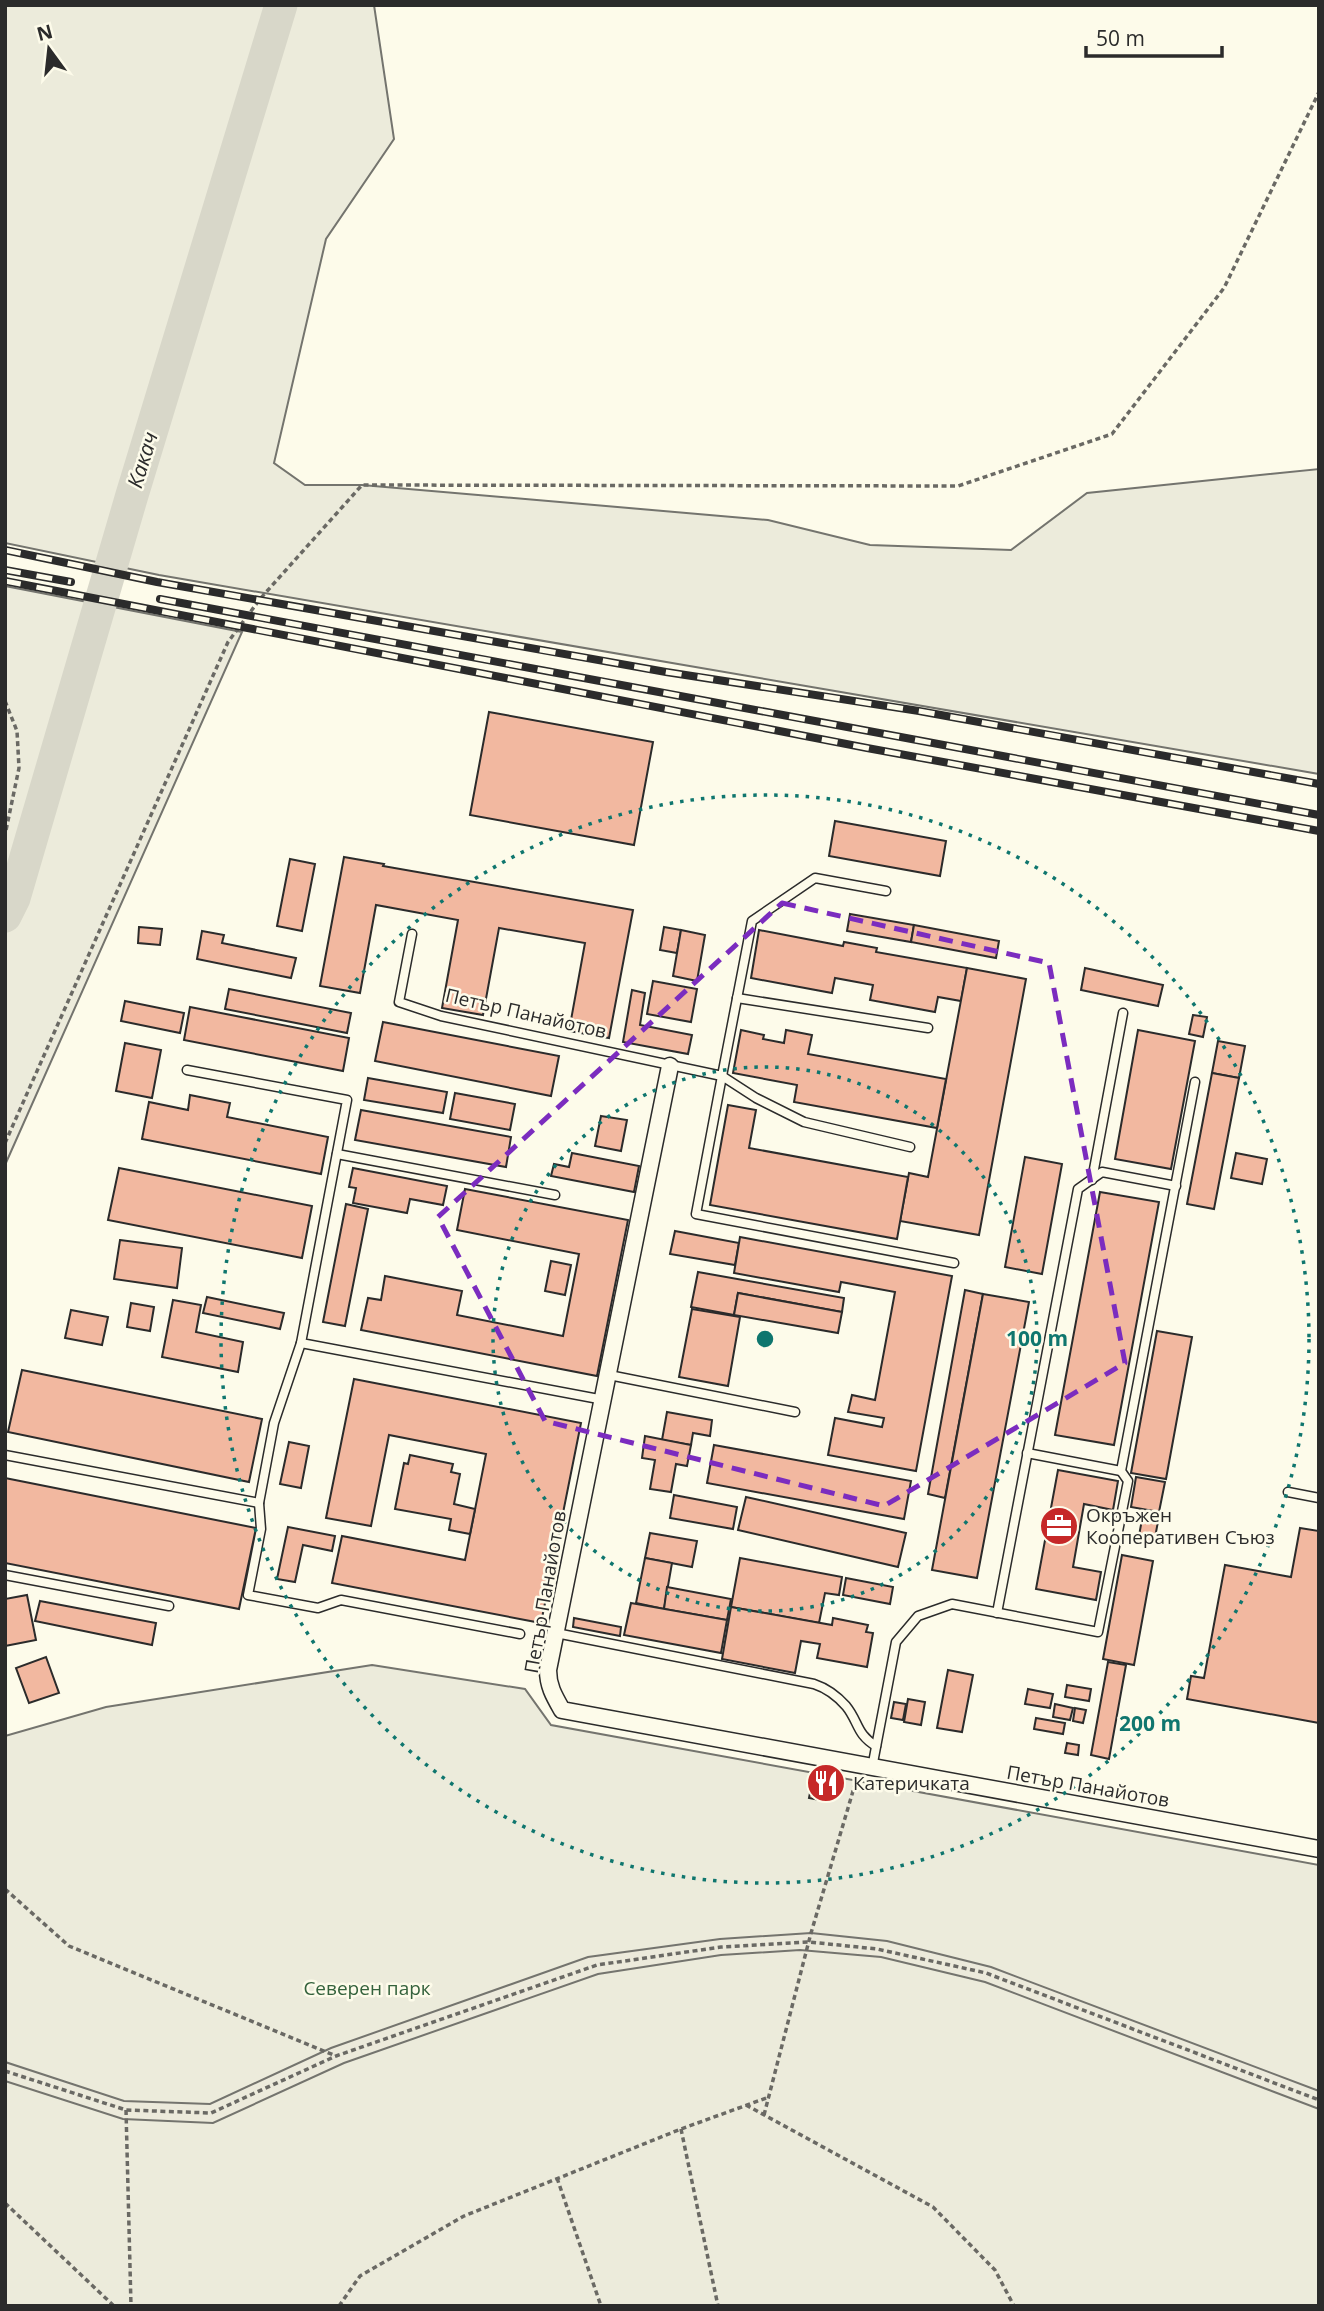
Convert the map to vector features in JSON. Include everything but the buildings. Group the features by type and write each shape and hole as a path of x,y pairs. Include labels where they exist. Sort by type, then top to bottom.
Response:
{"street":[{"name":"Петър Панайотов","path":"670,1066 548,1670 548,1682 562,1710 1319,1849"}],"lane":[{"path":"886,891 815,878 752,920 696,1214 954,1263"},
{"name":"Петър Панайотов","path":"412,934 399,1002 441,1016 670,1066"},
{"path":"737,998 928,1028"},
{"path":"1091,1180 1124,1013"},
{"path":"670,1066 722,1076 756,1098 804,1122 910,1147"},
{"path":"187,1070 347,1100 301,1343 274,1423 258,1503 261,1529 248,1595 318,1608 341,1600 520,1633"},
{"path":"1121,1471 1195,1082"},
{"path":"337,1154 555,1195"},
{"path":"997,1613 1078,1189 1102,1172 1175,1186"},
{"path":"301,1343 604,1400"},
{"path":"609,1375 795,1412"},
{"path":"866,1767 876,1746 896,1642 918,1616 952,1604 1098,1632 1128,1481 1121,1471 1027,1453"},
{"path":"5,1455 258,1503"},
{"path":"1288,1492 1319,1498"},
{"path":"5,1575 169,1606"},
{"path":"555,1633 814,1684 825,1688 846,1706 865,1740 876,1746"}],"path":[{"path":"5,1143 228,642 260,599 362,485 958,486 1112,435 1224,288 1319,92"},
{"path":"5,701 17,731 19,768 5,835"},
{"path":"764,2115 809,1942 866,1767"},
{"path":"5,1889 69,1945 336,2056"},
{"path":"5,2071 126,2110 211,2113 336,2056 597,1965 722,1947 809,1942 877,1949 986,1973 1319,2100"},
{"path":"339,2306 360,2276 464,2216 681,2129 769,2097"},
{"path":"746,2105 933,2207 995,2270 1014,2306"},
{"path":"126,2110 131,2306"},
{"path":"681,2129 718,2306"},
{"path":"557,2178 601,2306"},
{"path":"5,2203 114,2306"}],"highlighted area":[{"path":"782,903 1049,963 1125,1363 884,1506 545,1421 438,1217"}],"green space":[{"path":"5,5 374,5 394,139 326,239 274,463 305,485 362,485 768,520 870,545 1011,550 1087,493 1319,469 1319,774 159,575 5,543"},
{"path":"5,586 242,632 5,1165"},
{"name":"Северен парк","path":"372,1665 525,1689 551,1725 1319,1865 1319,2306 5,2306 5,1736 106,1707"}],"shaded area":[{"path":"811,1933 887,1941 991,1967 1319,2091 1319,2109 985,1982 881,1957 800,1950 721,1955 598,1974 344,2063 213,2123 123,2119 5,2081 5,2062 124,2101 210,2104 331,2048 588,1957 720,1939"}],"waterway":[{"name":"Какач","path":"5,916 14,898 132,495 281,5"}],"railway":[{"path":"5,550 157,582 666,672 919,711 1319,784"},
{"path":"5,570 71,582"},
{"path":"5,581 867,748 1319,831"},
{"path":"160,599 1319,815"}],"place":[{"name":"Окръжен Кооперативен Съюз","path":"1059,1526"},
{"name":"Катеричката","path":"826,1783"}]}
